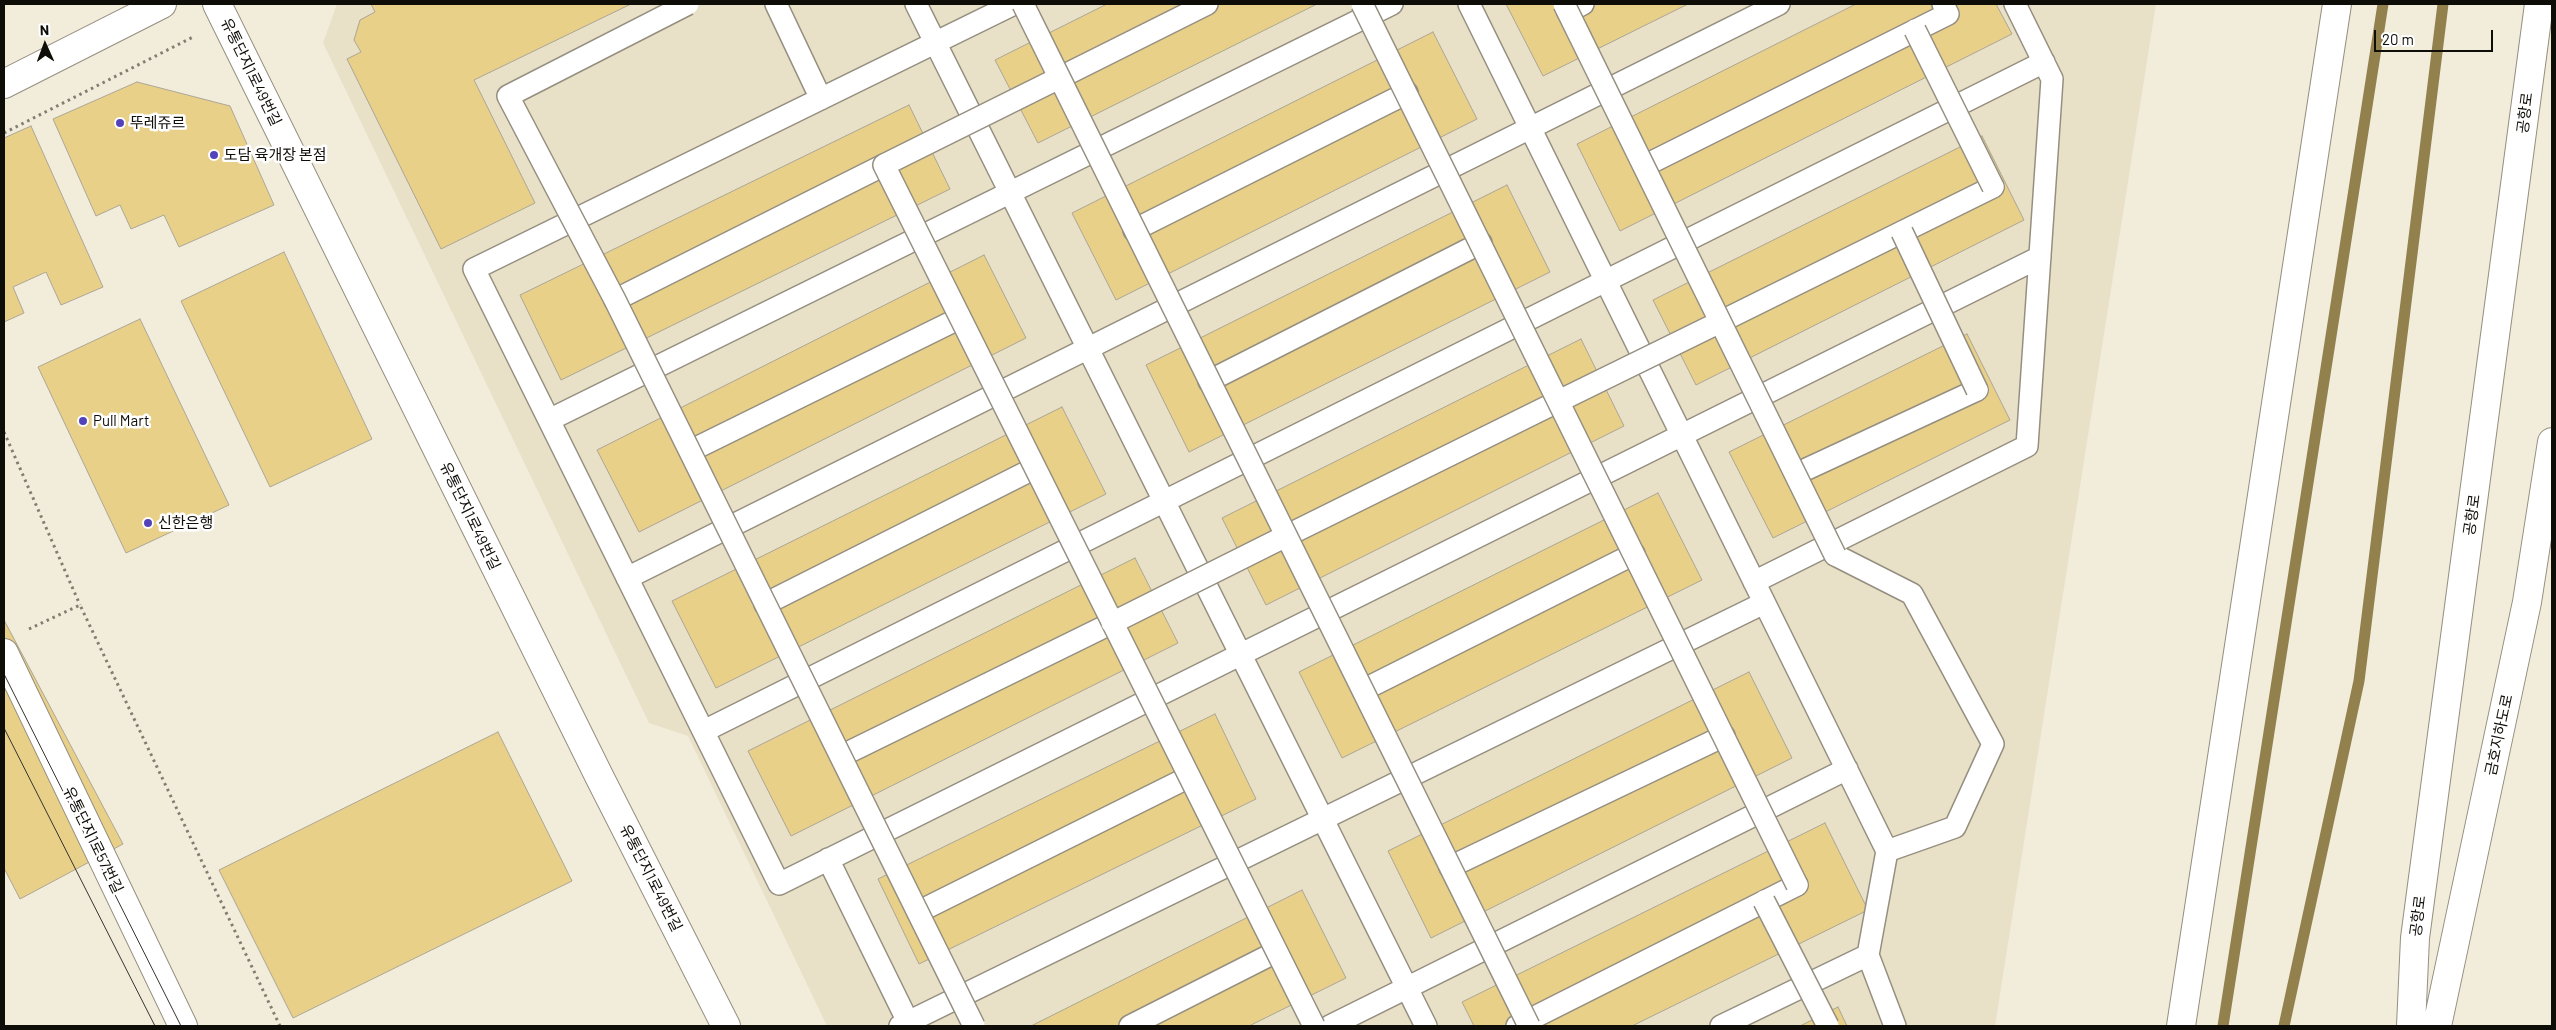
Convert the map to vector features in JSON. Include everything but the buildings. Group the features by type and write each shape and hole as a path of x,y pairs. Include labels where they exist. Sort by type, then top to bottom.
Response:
{"street":[{"path":"11,78 162,4"},
{"path":"2180,1026 2337,4"},
{"name":"공항로","path":"2411,1026 2415,938 2539,4"},
{"name":"유통단지1로49번길","path":"221,12 600,778 726,1026"},
{"name":"금호지하도로","path":"2437,1026 2527,602 2552,442"},
{"name":"유통단지1로57번길","path":"12,643 183,1026"}],"lane":[{"path":"688,4 508,96 615,300 974,1026"},
{"path":"776,4 821,99"},
{"path":"916,4 1426,1026"},
{"path":"1014,4 474,269 779,884 2040,258"},
{"path":"1023,4 1450,867 1524,1025 1797,885 1362,4"},
{"path":"615,300 1207,4"},
{"path":"549,420 1392,4"},
{"path":"1469,4 1887,851 1868,955 1895,1026"},
{"path":"627,578 1779,4"},
{"path":"1754,582 2027,446 2052,79 2015,4"},
{"path":"1572,6 1644,166 1835,555 1912,594 1993,744 1954,827 1887,851"},
{"path":"1644,166 1915,30 1945,9"},
{"path":"841,756 1993,187 1915,30"},
{"path":"704,731 2044,62"},
{"path":"1134,230 1407,93"},
{"path":"884,165 1314,1026"},
{"path":"1796,474 1977,390 1902,232"},
{"path":"1209,381 1481,243"},
{"path":"690,451 960,318"},
{"path":"765,604 1035,468"},
{"path":"1362,690 1634,554"},
{"path":"828,859 906,1025 1764,603"},
{"path":"1450,867 1724,736"},
{"path":"1330,1026 1847,769"},
{"path":"918,912 1189,777"},
{"path":"1764,901 1828,1026"},
{"path":"1130,1026 1276,952"},
{"path":"1721,1026 1868,955"}],"path":[{"path":"4,133 221,12"},
{"path":"4,432 80,605 280,1026"},
{"path":"12,643 80,605"}],"shaded area":[{"path":"337,4 2156,4 1995,1026 827,1026 688,736 649,723 323,43"}],"waterway":[{"path":"2223,1026 2383,4"},
{"path":"2284,1026 2359,681 2443,4"}],"tram line":[{"path":"4,674 181,1026"},
{"path":"4,728 155,1026"}],"place":[{"name":"뚜레쥬르","path":"120,123"},
{"name":"도담 육개장 본점","path":"214,155"},
{"name":"Pull Mart","path":"83,421"},
{"name":"신한은행","path":"148,523"}]}
